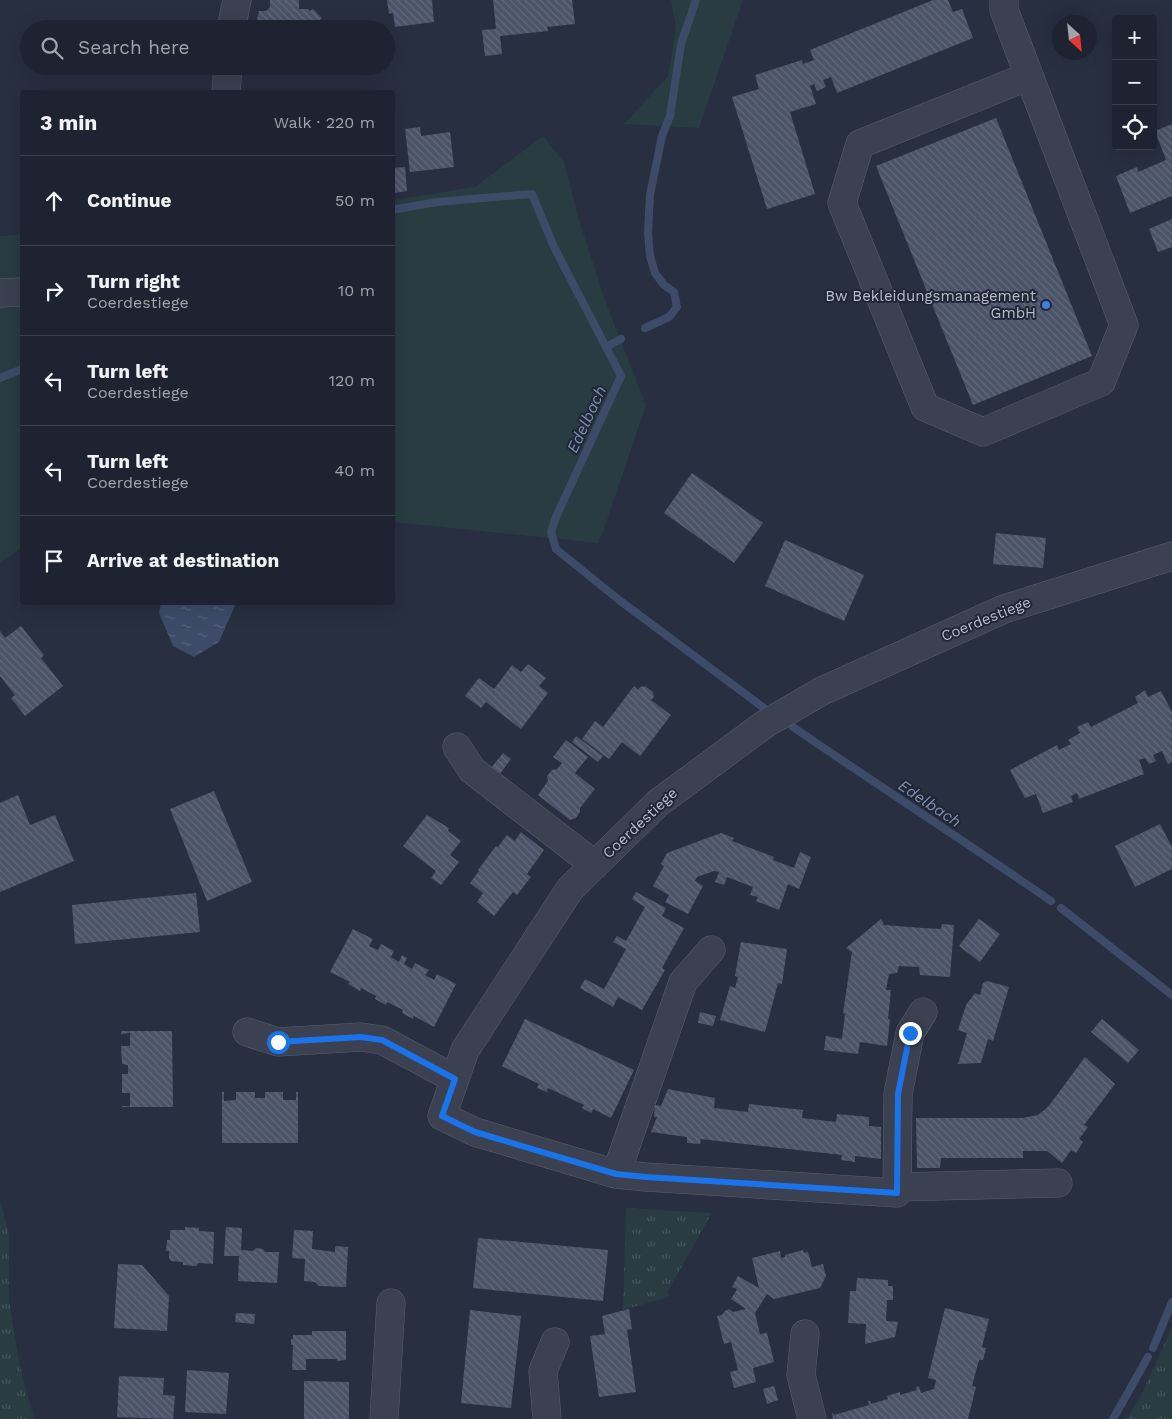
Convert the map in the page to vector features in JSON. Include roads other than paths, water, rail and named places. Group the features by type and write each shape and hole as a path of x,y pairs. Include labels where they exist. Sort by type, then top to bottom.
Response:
{"street":[{"path":"233,20 237,0"},
{"path":"1004,0 1004,10 1124,325 1102,382 983,432 925,407 842,203 860,144 1029,76"},
{"path":"226,90 227,75"},
{"path":"0,293 20,292"},
{"name":"Coerdestiege","path":"897,1187 897,1193 616,1174 475,1132 442,1116 466,1050 570,889 658,803 764,724 822,691 1004,609 1172,556"},
{"path":"457,747 472,770 595,865"},
{"path":"616,1174 683,982 711,950"},
{"path":"923,1012 910,1033 898,1094 897,1187 1058,1183"},
{"path":"247,1032 278,1042 361,1037 382,1040 455,1079"},
{"path":"384,1419 391,1303"},
{"path":"805,1334 800,1375 812,1419"},
{"path":"547,1419 543,1371 555,1342"}],"water":[{"path":"160,605 235,605 219,642 194,657 173,646 159,613"}],"waterway":[{"path":"645,328 669,317 677,307 674,292 664,285 655,273 650,256 648,233 650,195 662,136 670,116 681,44 696,0"},
{"name":"Edelbach","path":"395,209 437,202 532,194 554,247 621,376 556,517 551,532 556,549 619,600 764,708"},
{"path":"606,347 621,339"},
{"name":"Edelbach","path":"0,378 20,370"},
{"name":"Edelbach","path":"793,727 1051,901"},
{"name":"Edelbach","path":"1061,908 1172,995"},
{"name":"Edelbach","path":"1153,1348 1172,1302"},
{"name":"Edelbach","path":"1113,1419 1148,1357"}],"place":[{"name":"Bw Bekleidungsmanagement GmbH","path":"1046,305"}]}
